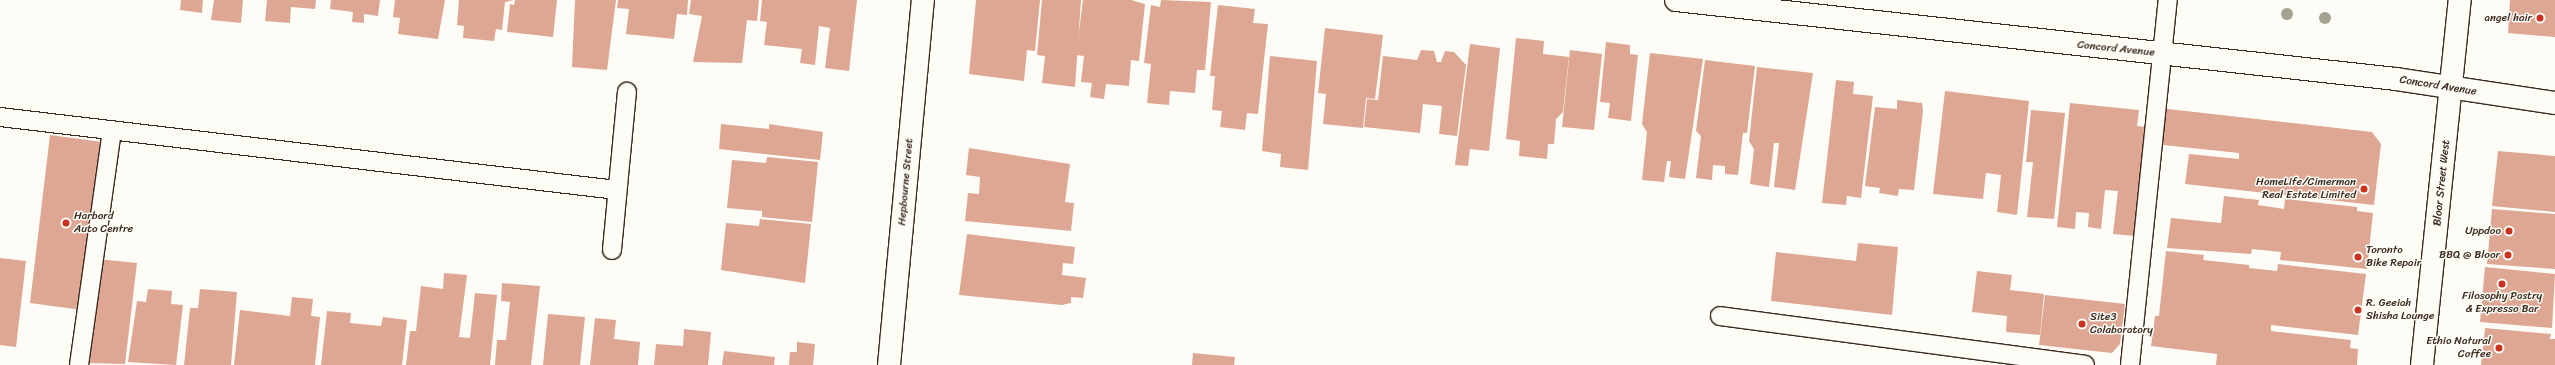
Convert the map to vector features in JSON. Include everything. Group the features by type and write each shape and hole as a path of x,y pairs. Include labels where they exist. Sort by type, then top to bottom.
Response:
{"street":[{"name":"Hepbourne Street","path":"889,365 923,0"},
{"name":"Concord Avenue","path":"1676,0 2452,87 2555,103"},
{"name":"Bloor Street West","path":"2422,365 2460,0"}],"lane":[{"path":"2130,365 2164,54 2168,0"},
{"path":"612,250 627,92"},
{"path":"0,117 617,190"},
{"path":"79,365 112,130"},
{"path":"1720,316 2085,365"}],"building":[{"path":"181,0 203,0 202,13 180,10"},
{"path":"214,0 243,0 241,23 211,20"},
{"path":"267,0 316,0 315,9 291,7 290,23 265,21"},
{"path":"331,0 380,0 378,16 364,14 364,23 352,22 353,12 330,9"},
{"path":"395,0 445,0 438,39 398,34 400,18 393,17"},
{"path":"459,0 514,0 505,2 502,30 496,29 494,41 463,38 464,26 457,25"},
{"path":"515,0 557,0 553,37 507,32 510,4 514,5"},
{"path":"575,0 616,0 607,70 572,67"},
{"path":"618,0 688,0 687,15 677,14 674,39 626,34 629,9 617,8"},
{"path":"691,0 759,0 757,21 747,20 742,63 693,62 702,16 689,14"},
{"path":"762,0 857,0 849,71 825,68 830,28 819,26 815,65 800,63 802,49 764,45 767,22 760,21"},
{"path":"976,0 1040,0 1035,51 1027,50 1024,81 969,74"},
{"path":"1042,0 1081,0 1075,87 1042,83 1045,56 1037,55"},
{"path":"1083,0 1131,0 1145,4 1139,61 1131,60 1129,86 1106,84 1104,99 1090,97 1092,83 1081,82 1084,56 1076,55"},
{"path":"1161,0 1211,2 1205,70 1197,70 1195,93 1170,91 1169,105 1147,103 1151,64 1144,63 1151,5 1160,7"},
{"path":"2510,0 2555,0 2555,37 2508,33"},
{"path":"1218,5 1255,9 1253,23 1268,24 1258,114 1247,113 1245,130 1220,127 1222,111 1212,110 1215,76 1210,76"},
{"path":"1325,28 1383,35 1375,99 1366,98 1363,128 1323,124 1326,94 1318,93"},
{"path":"1516,38 1544,41 1543,54 1569,57 1563,112 1556,119 1554,144 1548,144 1547,159 1519,156 1520,141 1506,139"},
{"path":"1606,42 1630,45 1630,54 1638,55 1631,121 1608,118 1610,103 1600,102"},
{"path":"1470,44 1500,48 1489,151 1470,149 1468,166 1455,165"},
{"path":"1421,50 1434,51 1437,62 1441,62 1445,51 1454,52 1466,65 1457,136 1439,134 1442,106 1423,104 1420,133 1364,127 1367,99 1378,100 1383,56 1417,60"},
{"path":"1570,50 1602,54 1594,130 1562,127"},
{"path":"1650,53 1703,59 1685,179 1669,177 1671,161 1667,161 1664,182 1642,180 1647,132 1642,124"},
{"path":"1270,56 1317,61 1308,170 1280,167 1281,154 1262,151"},
{"path":"1705,60 1755,66 1747,133 1743,133 1738,175 1725,174 1725,166 1713,165 1712,180 1696,178 1701,136 1696,131"},
{"path":"1757,67 1813,73 1795,190 1774,187 1779,143 1774,143 1769,187 1750,184 1754,149 1749,141"},
{"path":"1836,80 1854,82 1853,94 1873,96 1861,198 1847,196 1846,205 1822,203"},
{"path":"1945,91 2029,101 2017,215 1997,212 2001,175 1986,173 1983,199 1933,194"},
{"path":"1897,100 1922,103 1923,111 1914,190 1899,189 1898,196 1879,193 1880,188 1865,186 1875,107 1897,109"},
{"path":"2070,103 2139,110 2137,126 2146,127 2135,236 2113,234 2118,191 2105,190 2101,229 2088,227 2089,213 2076,212 2075,229 2057,227"},
{"path":"2159,108 2372,132 2381,144 2374,205 2185,184 2189,154 2239,159 2239,153 2154,144"},
{"path":"2031,110 2065,113 2054,219 2027,217 2033,162 2026,162"},
{"path":"721,124 769,129 769,124 823,132 820,160 719,149"},
{"name":"Harbord Auto Centre","path":"50,135 102,142 82,310 30,303"},
{"path":"969,148 1070,164 1065,202 1074,203 1071,231 965,221 968,193 979,194 980,177 966,175"},
{"path":"2498,151 2555,156 2555,212 2492,206"},
{"path":"767,157 818,162 812,222 762,217 762,211 727,208 732,160 766,163"},
{"path":"2224,196 2259,200 2258,205 2284,209 2285,199 2357,207 2357,211 2373,213 2367,269 2280,260 2281,252 2252,249 2251,254 2167,248 2171,218 2221,223"},
{"path":"2492,209 2555,214 2555,269 2487,264"},
{"path":"760,219 811,224 805,283 721,270 726,223 759,226"},
{"path":"967,234 1075,247 1073,264 1063,263 1062,275 1086,278 1083,298 1071,297 1071,303 1062,305 959,295"},
{"path":"1858,243 1898,247 1892,315 1771,301 1776,252 1856,261"},
{"path":"2166,251 2204,255 2203,260 2249,265 2249,268 2277,271 2278,264 2366,274 2358,335 2271,325 2271,331 2351,340 2350,348 2358,349 2357,365 2216,365 2217,354 2151,346 2155,316 2159,316"},
{"path":"0,258 26,261 16,347 0,345"},
{"path":"98,259 137,263 125,364 87,363"},
{"path":"2485,267 2555,274 2552,328 2480,322"},
{"path":"1977,271 2012,275 2010,290 2044,294 2040,335 2006,332 2007,316 1972,312"},
{"path":"444,273 467,275 459,337 470,338 475,293 497,295 490,365 406,365 410,331 416,331 421,286 443,289"},
{"path":"502,283 540,286 531,365 495,365 497,340 506,340 510,302 501,301"},
{"path":"148,289 172,291 171,304 183,305 176,365 128,362 137,301 146,302"},
{"path":"200,289 237,292 231,365 184,365 190,308 198,308"},
{"name":"Site3 Colaboratory","path":"2045,295 2125,304 2120,344 2112,353 2039,345"},
{"path":"292,297 313,299 311,316 320,317 315,365 234,365 240,310 290,316"},
{"path":"327,311 351,313 350,323 381,326 383,317 407,320 402,365 321,365"},
{"path":"548,314 585,317 580,365 543,365"},
{"path":"595,318 616,320 614,339 640,342 638,365 590,365"},
{"path":"2485,328 2551,334 2550,339 2555,339 2555,365 2481,365"},
{"path":"684,329 711,332 708,365 654,365 656,344 683,346"},
{"path":"797,342 815,344 813,365 789,365 790,352 797,352"},
{"path":"724,351 775,357 774,365 722,365"},
{"path":"1193,353 1235,357 1234,365 1192,365"}],"place":[{"name":"angel hair","path":"2540,18"},
{"name":"HomeLife/Cimerman Real Estate Limited","path":"2364,189"},
{"name":"Harbord Auto Centre","path":"66,223"},
{"name":"Uppdoo","path":"2509,231"},
{"name":"BBQ @ Bloor","path":"2508,255"},
{"name":"Toronto Bike Repair","path":"2358,257"},
{"name":"Filosophy Pastry & Expresso Bar","path":"2502,284"},
{"name":"R. Geeiah Shisha Lounge","path":"2358,310"},
{"name":"Site3 Colaboratory","path":"2082,324"},
{"name":"Ethio Natural Coffee","path":"2499,348"}]}
